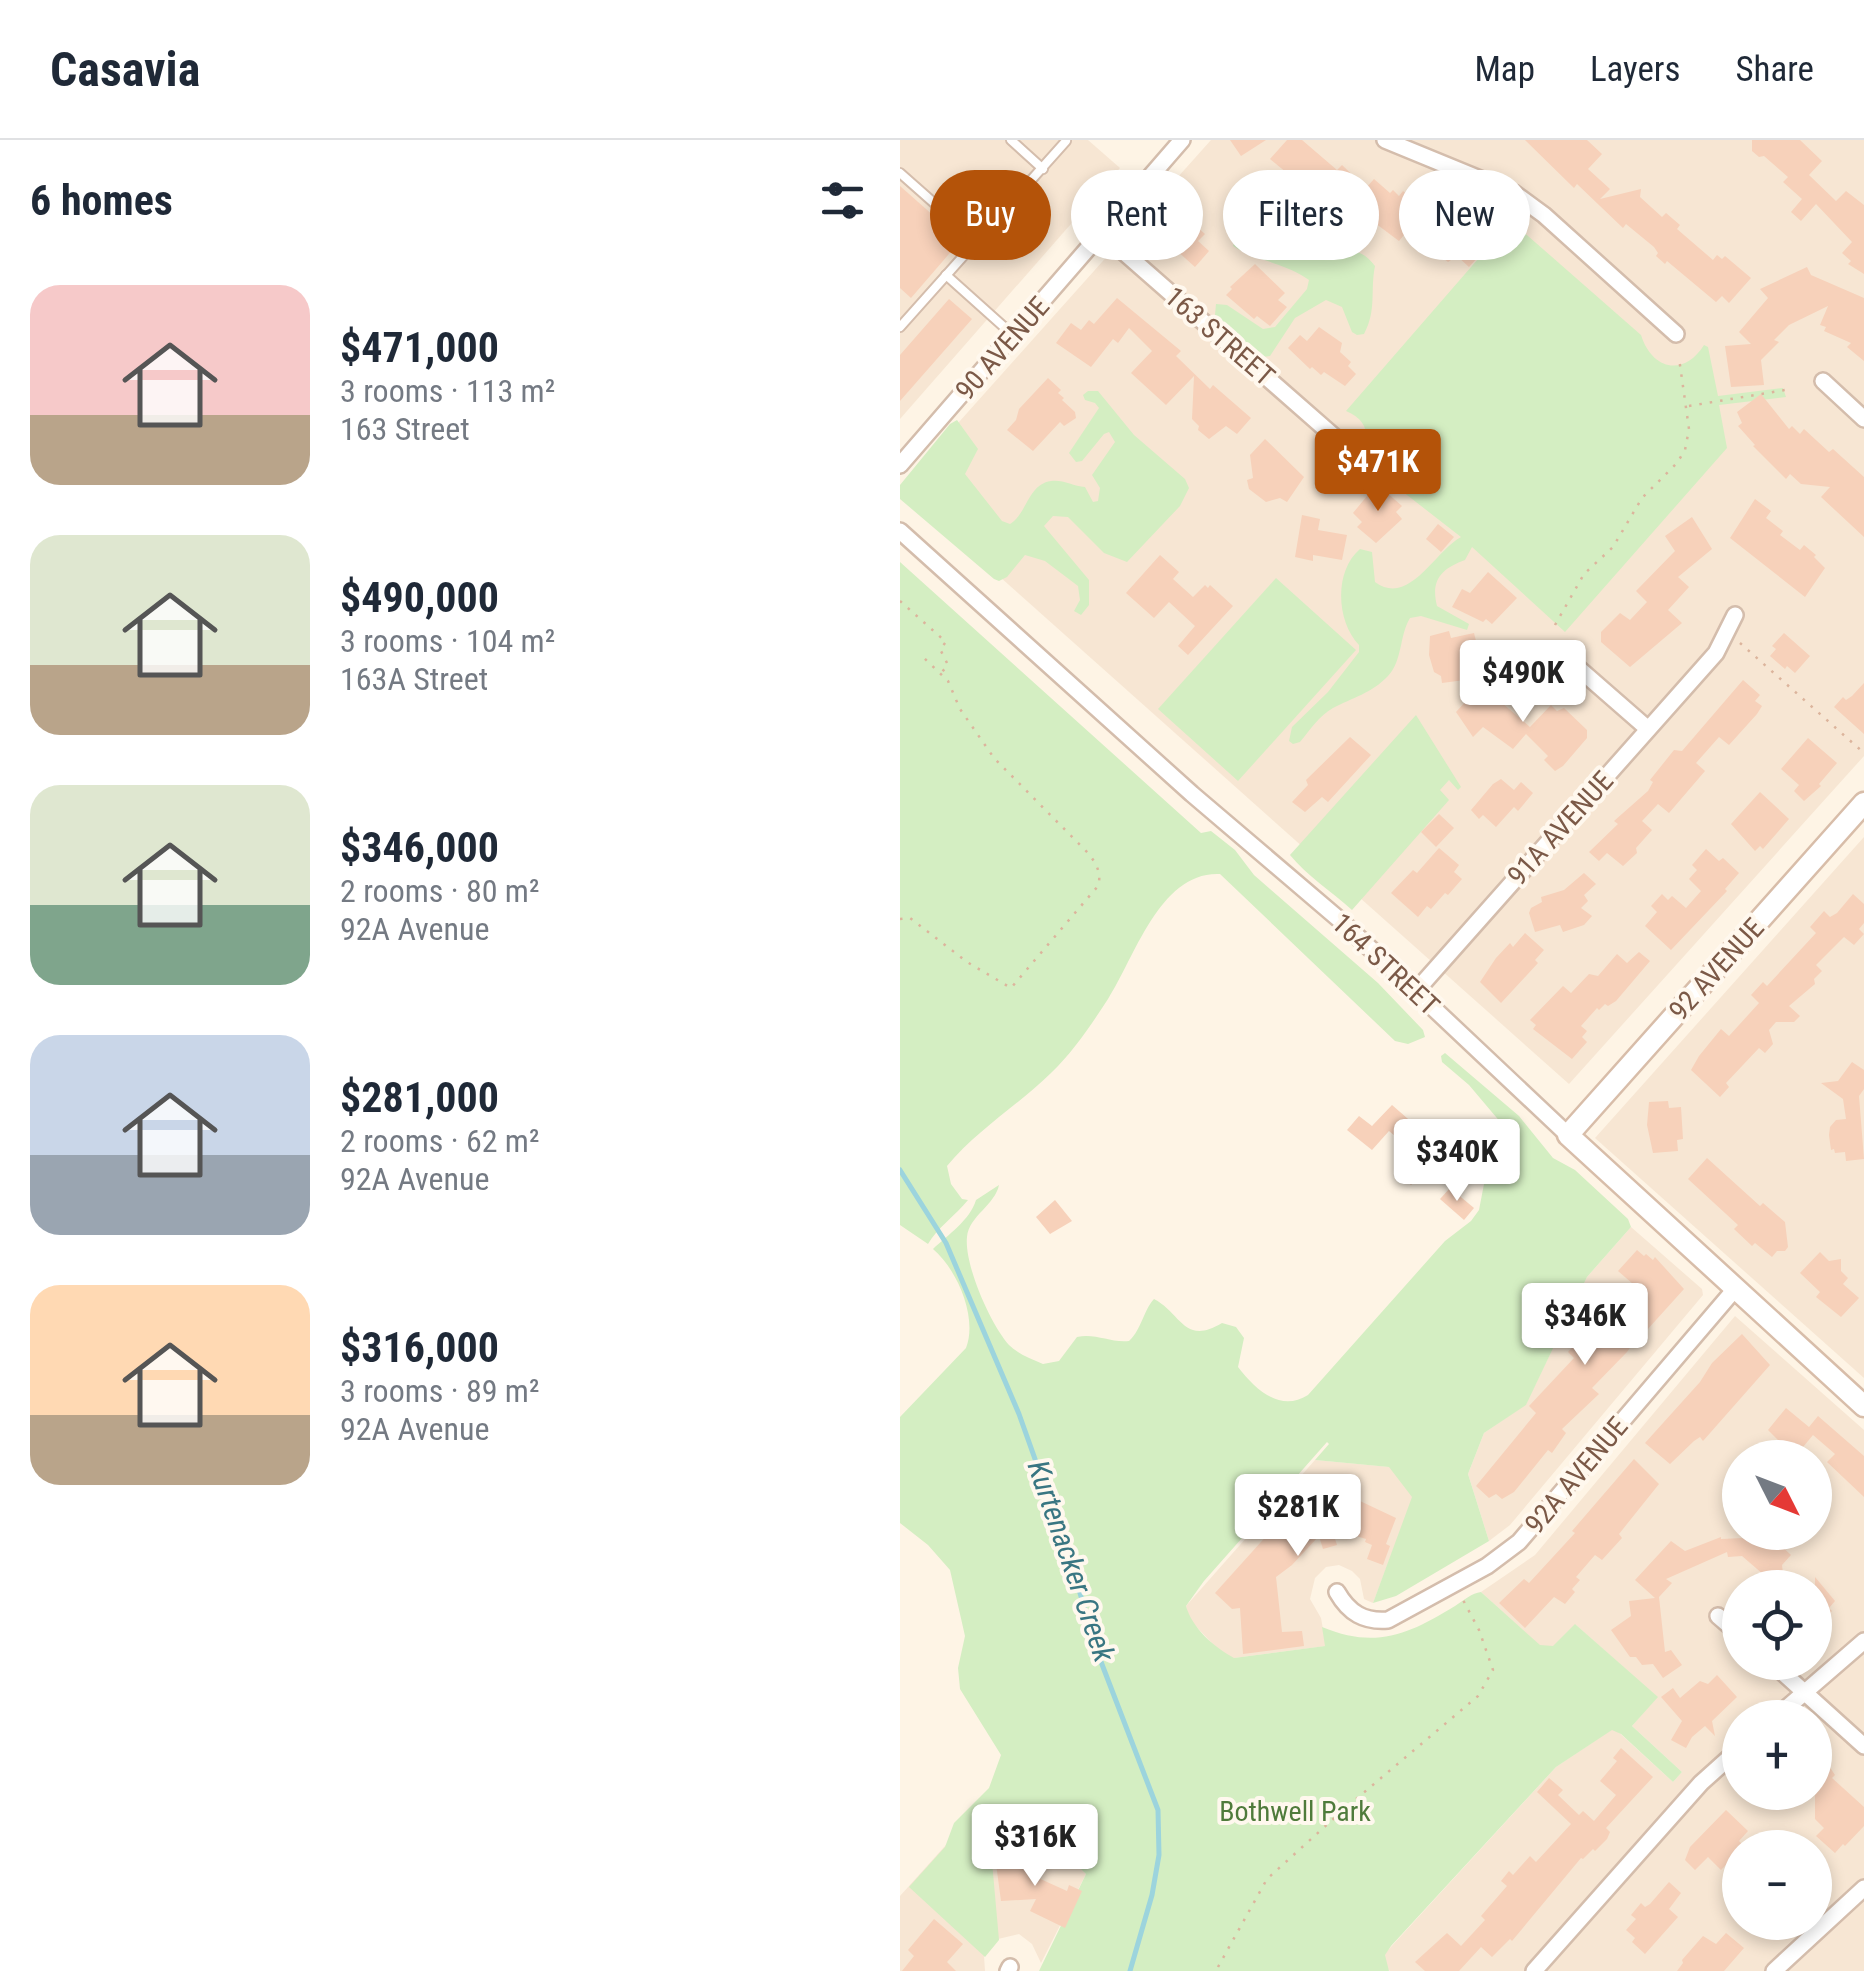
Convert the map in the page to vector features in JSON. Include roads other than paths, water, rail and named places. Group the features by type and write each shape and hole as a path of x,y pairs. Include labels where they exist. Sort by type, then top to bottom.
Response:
{"street":[{"name":"90 AVENUE","path":"1156,170 1182,140"},
{"path":"1385,140 1514,193 1676,334"},
{"name":"90 AVENUE","path":"900,466 1078,260"},
{"name":"163 STREET","path":"1133,260 1338,440"},
{"path":"1822,381 1864,419"},
{"name":"164 STREET","path":"900,531 1416,991 1864,1406"},
{"name":"91A AVENUE","path":"1416,991 1716,653 1735,615"},
{"path":"1538,650 1577,666 1648,729"},
{"name":"92 AVENUE","path":"1568,1134 1864,804"},
{"name":"92A AVENUE","path":"1337,1592 1350,1612 1374,1621 1388,1620 1504,1555 1534,1528 1734,1288"},
{"path":"1718,1616 1722,1620"},
{"path":"1794,1700 1864,1641"},
{"path":"1790,1680 1864,1746"},
{"path":"1534,1971 1722,1764"},
{"path":"1774,1971 1864,1888"}],"lane":[{"path":"1011,140 1043,168 1066,141"},
{"path":"900,172 930,199"},
{"path":"900,326 960,260"},
{"path":"946,275 1013,335"},
{"path":"900,306 910,315"}],"waterway":[{"name":"Kurtenacker Creek","path":"900,1170 946,1243 1019,1414 1067,1549 1098,1654 1158,1810 1159,1855 1130,1971"}],"park label":[{"name":"Bothwell Park","path":"1295,1811"}]}
